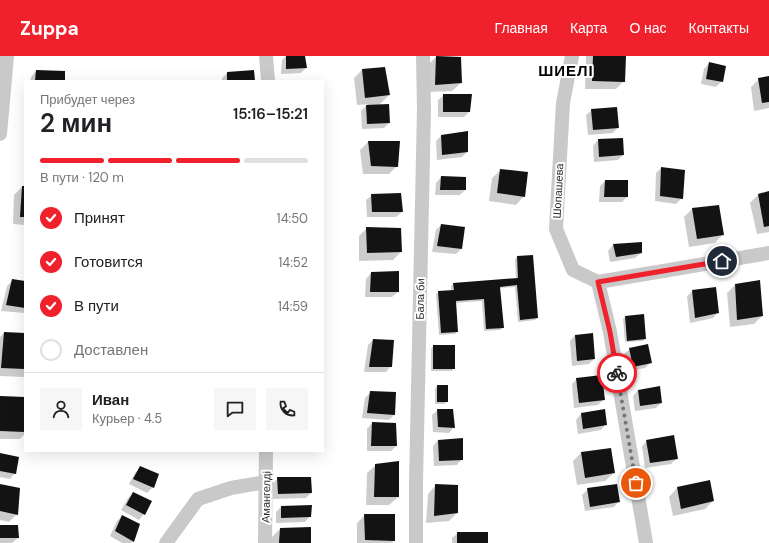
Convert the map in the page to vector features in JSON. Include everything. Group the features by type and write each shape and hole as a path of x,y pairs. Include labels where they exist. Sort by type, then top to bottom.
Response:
{"street":[{"path":"0,134 7,56"},
{"path":"266,56 268,80"},
{"name":"Бала би","path":"416,543 424,109 423,56"},
{"name":"Шопашева","path":"572,56 563,103 556,229 573,270 598,282"},
{"path":"646,543 610,332 598,282 769,253"},
{"name":"Амангелді","path":"265,543 266,452"},
{"path":"166,543 198,499 231,488 266,482"}],"building":[{"path":"286,56 305,56 307,68 286,69"},
{"path":"436,56 461,57 462,83 435,85"},
{"path":"593,56 626,56 625,82 592,81"},
{"path":"709,62 726,66 723,82 706,79"},
{"path":"385,67 390,95 365,98 362,69"},
{"path":"36,70 65,71 65,80 35,80"},
{"path":"254,70 255,80 227,80 227,72"},
{"path":"769,76 769,102 762,103 758,78"},
{"path":"443,94 472,94 470,112 443,112"},
{"path":"389,104 390,123 367,124 366,105"},
{"path":"617,107 619,128 593,130 591,109"},
{"path":"468,131 468,152 442,155 441,135"},
{"path":"623,138 624,155 599,157 598,139"},
{"path":"368,141 400,141 398,167 371,166"},
{"path":"661,167 685,170 683,199 660,196"},
{"path":"500,169 528,172 525,197 497,193"},
{"path":"441,176 466,177 466,190 440,190"},
{"path":"605,180 628,180 628,197 604,197"},
{"path":"22,186 24,186 24,217 20,217"},
{"path":"769,191 769,226 764,227 758,194"},
{"path":"401,193 403,212 372,212 371,194"},
{"path":"719,205 724,235 697,239 692,208"},
{"path":"441,224 465,227 462,249 437,246"},
{"path":"366,227 401,228 402,252 367,253"},
{"path":"642,242 642,253 616,257 613,244"},
{"path":"533,255 538,318 520,320 517,285 500,287 504,328 486,329 484,299 456,301 458,332 441,333 438,291 454,290 453,283 518,278 517,256"},
{"path":"399,271 399,292 370,292 371,272"},
{"path":"12,279 24,281 24,308 6,305"},
{"path":"760,280 763,316 737,320 735,284"},
{"path":"716,287 719,313 695,318 692,290"},
{"path":"644,314 646,339 627,341 625,316"},
{"path":"4,332 24,333 24,369 1,368"},
{"path":"593,333 595,359 577,361 575,335"},
{"path":"373,339 394,340 392,367 369,367"},
{"path":"648,344 652,363 633,367 629,348"},
{"path":"433,345 455,345 455,369 433,369"},
{"path":"602,375 605,400 579,403 576,378"},
{"path":"437,385 448,385 448,402 437,402"},
{"path":"660,386 662,403 640,406 638,390"},
{"path":"370,391 396,392 395,415 367,413"},
{"path":"0,396 24,397 24,432 0,431"},
{"path":"437,409 453,409 455,428 438,427"},
{"path":"605,409 607,425 583,429 581,413"},
{"path":"372,422 396,423 397,446 371,446"},
{"path":"674,435 678,459 650,463 646,440"},
{"path":"463,438 463,460 439,461 438,440"},
{"path":"611,448 615,473 585,478 581,452"},
{"path":"0,453 19,457 16,474 0,471"},
{"path":"399,461 399,497 374,497 375,464"},
{"path":"140,466 159,474 154,488 133,479"},
{"path":"277,477 311,477 312,493 278,494"},
{"path":"710,480 714,501 681,509 677,487"},
{"path":"0,484 20,488 18,515 0,511"},
{"path":"435,484 458,485 458,513 434,516"},
{"path":"617,484 620,502 590,507 587,488"},
{"path":"133,492 152,501 145,515 126,505"},
{"path":"312,505 311,517 281,518 281,506"},
{"path":"364,514 395,514 395,541 365,540"},
{"path":"122,515 140,524 134,542 115,531"},
{"path":"0,525 18,525 19,538 0,538"},
{"path":"311,527 311,543 279,543 280,528"},
{"path":"457,532 488,532 488,543 457,543"}],"way so far":[{"path":"617,373 636,483"}],"district":[{"name":"ШИЕЛІ","path":"566,71"}],"route":[{"path":"617,373 610,332 598,282 722,261"}]}
